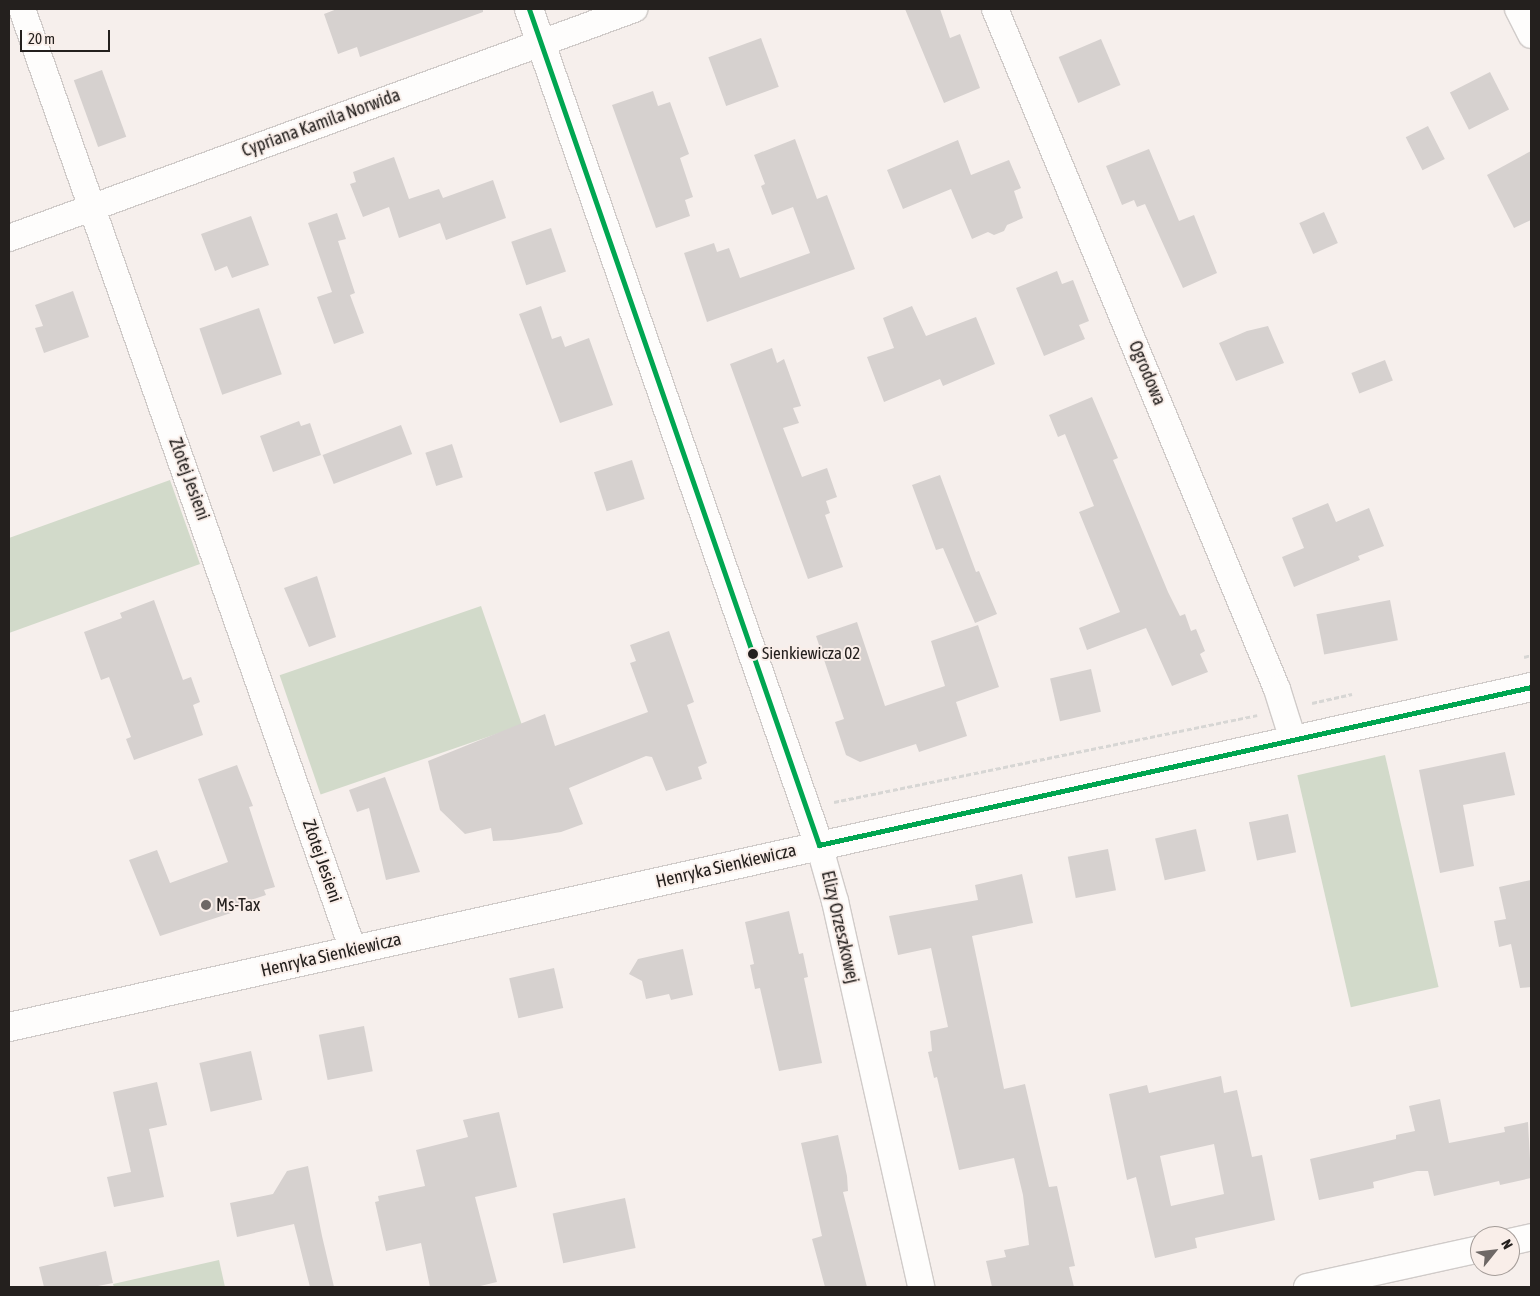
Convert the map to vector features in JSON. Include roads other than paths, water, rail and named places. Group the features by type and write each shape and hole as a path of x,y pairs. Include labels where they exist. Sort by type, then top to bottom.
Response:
{"street":[{"name":"Złotej Jesieni","path":"22,9 353,950"},
{"name":"Elizy Orzeszkowej","path":"529,9 819,845 835,901 921,1287"},
{"name":"Cypriana Kamila Norwida","path":"9,238 634,9"},
{"name":"Ogrodowa","path":"995,9 1277,689 1292,740"},
{"path":"1518,9 1531,35"},
{"name":"Henryka Sienkiewicza","path":"9,1027 1531,687"},
{"path":"1307,1287 1470,1251"}],"place":[{"name":"Sienkiewicza 02","path":"753,654"},
{"name":"Ms-Tax","path":"206,905"}]}
